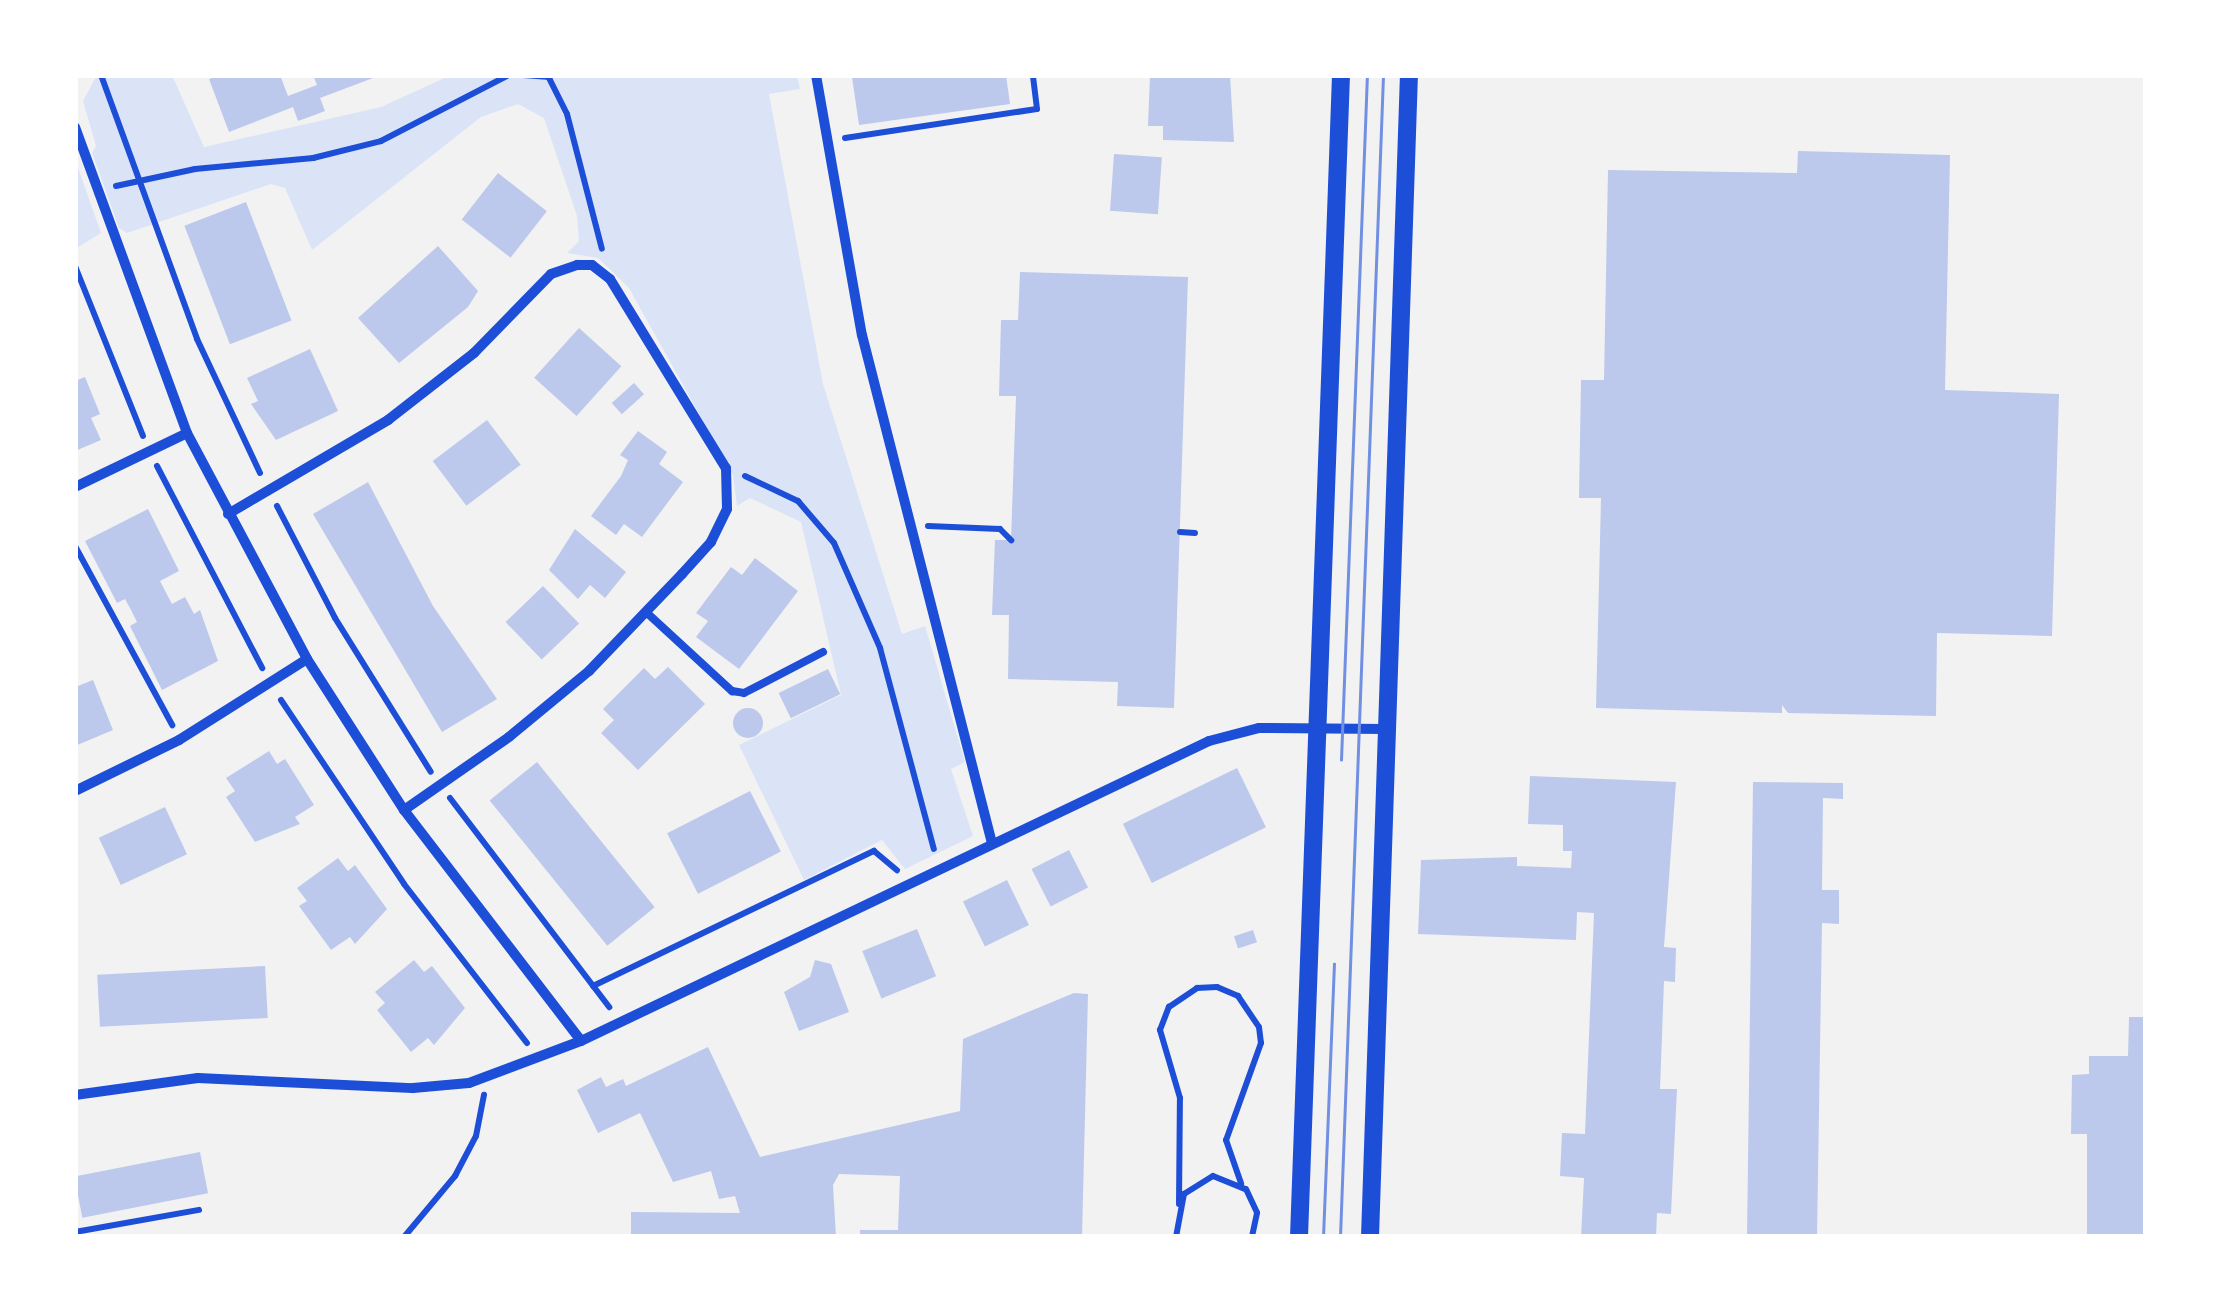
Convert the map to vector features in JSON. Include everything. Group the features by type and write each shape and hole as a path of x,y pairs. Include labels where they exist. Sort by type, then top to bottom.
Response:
{"street":[{"path":"816,75 825,141 898,487 992,843"},
{"path":"1299,1237 1341,75"},
{"path":"1370,1237 1409,75"},
{"path":"75,126 94,187 187,433 307,659 404,810 581,1041"},
{"path":"228,514 388,420 474,353 551,274 592,265 610,279 726,468 727,508 711,542 646,612 536,715 404,810"},
{"path":"75,487 187,433"},
{"path":"75,790 180,740 307,659"},
{"path":"75,1094 198,1078 413,1088 482,1078 581,1041 1209,740 1259,728 1385,729"}],"lane":[{"path":"646,612 732,691 744,693 823,652"}],"path":[{"path":"101,75 197,339 334,618 440,785 620,1022"},
{"path":"94,187 139,184 195,169 313,158 382,141 509,75"},
{"path":"523,75 550,76 566,114 610,279"},
{"path":"825,141 1037,109 1034,75"},
{"path":"726,468 798,501 834,544 880,648 940,868"},
{"path":"944,526 1000,528 1012,540"},
{"path":"1180,532 1194,533"},
{"path":"75,546 180,740"},
{"path":"592,986 874,851 888,857 906,884"},
{"path":"1176,1237 1180,1098 1160,1030 1169,1007 1197,988 1228,990 1258,1020 1260,1042 1226,1140 1241,1183 1258,1214 1252,1237"},
{"path":"404,1237 455,1176 476,1136 485,1104 482,1078"},
{"path":"1179,1204 1192,1187 1214,1176 1241,1183"},
{"path":"75,1232 198,1210"}],"shaded area":[{"path":"97,75 172,75 204,147 381,107 451,75 797,75 800,89 769,94 823,384 902,634 925,626 965,762 951,769 973,836 905,869 882,840 804,880 739,745 841,695 801,522 750,498 737,506 733,475 629,288 598,258 567,253 579,241 577,216 544,118 518,104 481,117 312,250 285,188 271,184 127,233 119,228 92,153 96,146 83,101"},
{"path":"75,159 101,233 75,249"}],"building":[{"path":"220,75 280,75 288,96 317,85 313,75 381,75 320,98 325,111 312,116 298,121 293,107 229,132 209,79"},
{"path":"1006,75 1010,104 859,125 852,77"},
{"path":"1150,75 1230,75 1234,142 1163,140 1163,126 1148,126"},
{"path":"1798,151 1950,155 1945,390 2059,394 2052,636 1937,633 1936,716 1788,713 1782,705 1782,713 1596,708 1601,498 1579,498 1581,380 1604,380 1608,170 1797,173"},
{"path":"1114,154 1162,157 1158,214 1110,211"},
{"path":"498,173 547,211 511,258 462,219"},
{"path":"246,202 292,321 230,344 184,226"},
{"path":"438,246 478,291 468,307 399,363 358,318"},
{"path":"1020,272 1188,277 1174,708 1117,706 1118,682 1008,679 1009,615 992,615 995,540 1011,540 1016,396 999,396 1001,320 1018,320"},
{"path":"579,328 621,366 577,416 534,378"},
{"path":"310,349 338,411 276,440 251,404 258,401 247,378"},
{"path":"85,377 100,414 91,418 101,440 75,451 75,381"},
{"path":"634,383 644,394 622,414 612,403"},
{"path":"487,420 521,465 466,506 433,461"},
{"path":"638,431 667,452 659,464 683,482 642,537 624,524 616,535 591,516 621,476 628,460 620,455"},
{"path":"368,482 433,606 497,699 442,732 313,514"},
{"path":"148,509 179,571 160,581 172,604 185,597 194,614 200,610 218,661 162,690 130,626 137,622 131,610 125,599 117,603 85,541"},
{"path":"575,529 626,572 605,598 590,585 578,599 549,570"},
{"path":"755,558 798,591 739,669 696,637 708,621 696,613 731,567 742,575"},
{"path":"543,586 579,623 542,660 506,622"},
{"path":"668,667 705,704 638,770 601,733 614,720 603,709 644,668 655,679"},
{"path":"828,669 840,694 791,718 779,693"},
{"path":"75,679 78,686 93,680 113,730 75,746"},
{"path":"748,708 759,712 763,723 759,734 748,738 737,734 733,723 737,712"},
{"path":"269,751 277,764 285,759 314,805 295,817 300,824 255,842 226,797 235,791 226,778"},
{"path":"537,762 655,907 607,946 490,800"},
{"path":"1237,768 1266,827 1152,883 1123,824"},
{"path":"1530,776 1676,782 1664,947 1676,948 1675,982 1664,981 1660,1089 1677,1089 1671,1214 1657,1213 1656,1237 1581,1237 1584,1178 1560,1176 1562,1133 1585,1134 1594,913 1577,912 1576,940 1418,934 1421,860 1517,857 1517,866 1571,868 1572,851 1563,851 1563,825 1528,824"},
{"path":"1753,782 1843,783 1843,799 1823,798 1822,890 1839,890 1839,924 1822,923 1817,1237 1747,1237"},
{"path":"750,791 781,852 698,894 667,833"},
{"path":"165,807 187,854 121,885 99,838"},
{"path":"1069,850 1088,887 1051,906 1032,869"},
{"path":"338,858 348,871 355,865 387,909 355,944 350,937 331,950 299,906 307,901 297,888"},
{"path":"1007,880 1029,925 985,946 963,901"},
{"path":"917,929 936,976 881,998 862,951"},
{"path":"1253,930 1257,942 1238,949 1234,936"},
{"path":"414,960 424,972 432,966 465,1008 434,1045 428,1038 411,1052 377,1010 385,1003 375,992"},
{"path":"815,960 831,964 849,1012 799,1031 784,992 810,977"},
{"path":"265,966 268,1018 100,1027 97,975"},
{"path":"1074,993 1088,994 1082,1237 860,1237 860,1230 898,1230 900,1176 839,1174 833,1185 836,1237 631,1237 631,1212 740,1213 735,1196 719,1199 711,1171 673,1182 640,1113 598,1133 577,1090 601,1077 606,1087 623,1079 626,1086 708,1047 760,1157 960,1111 963,1039"},
{"path":"2129,1017 2146,1017 2146,1237 2087,1237 2087,1134 2071,1134 2072,1075 2089,1074 2089,1056 2128,1056"},
{"path":"200,1152 208,1193 82,1218 75,1176"}],"tram line":[{"path":"1341,760 1367,75"},
{"path":"1340,1237 1383,75"},
{"path":"1323,1237 1334,964"}]}
